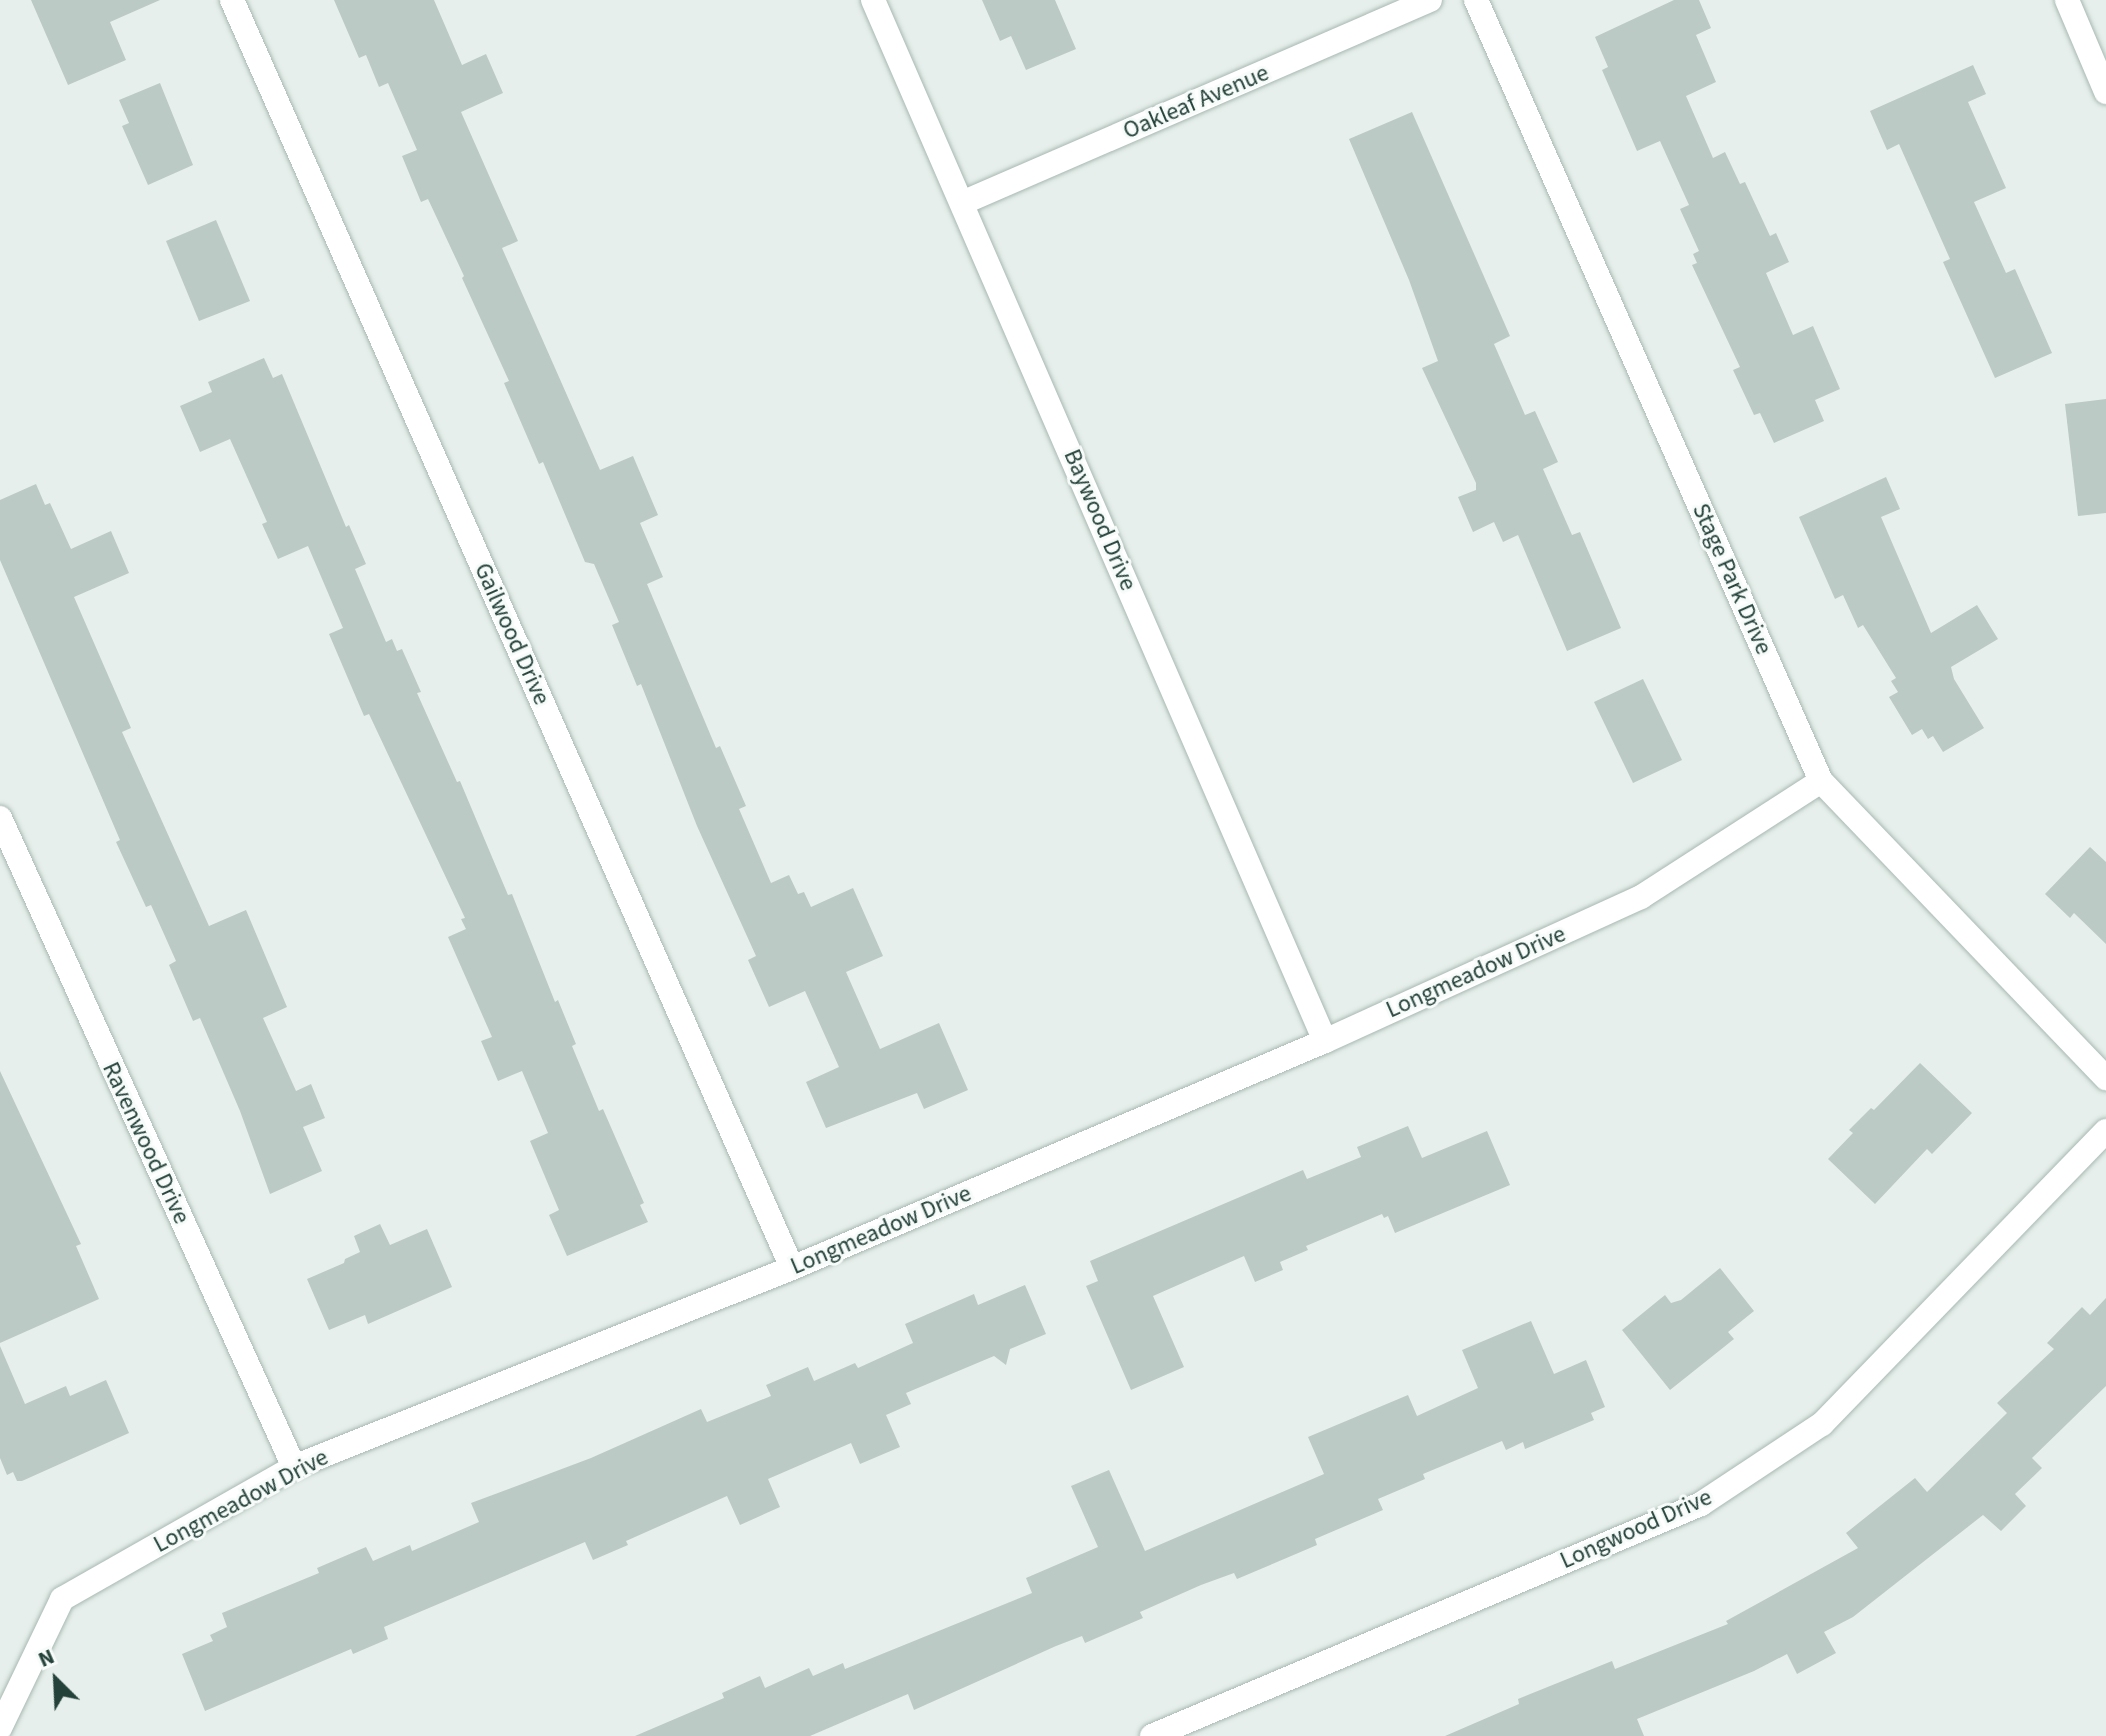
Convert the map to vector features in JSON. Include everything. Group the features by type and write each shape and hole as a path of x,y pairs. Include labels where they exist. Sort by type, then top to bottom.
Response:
{"street":[{"name":"Gailwood Drive","path":"232,0 792,1268"},
{"name":"Baywood Drive","path":"873,0 1325,1041"},
{"name":"Oakleaf Avenue","path":"962,203 1430,0"},
{"name":"Stage Park Drive","path":"1476,0 1821,781 2106,1078"},
{"path":"2067,0 2106,92"},
{"name":"Longmeadow Drive","path":"0,1728 62,1599 294,1467 792,1268 1325,1041 1641,897 1821,781"},
{"name":"Ravenwood Drive","path":"0,818 294,1467"},
{"name":"Longwood Drive","path":"1152,1736 1701,1504 1822,1424 2106,1131"}],"building":[{"path":"31,0 160,0 110,22 126,60 68,85"},
{"path":"334,0 434,0 462,65 486,54 503,93 461,112 518,241 502,248 600,470 633,456 658,515 640,523 663,577 647,584 716,748 720,746 746,806 739,809 771,883 789,875 798,894 804,892 811,907 853,888 883,956 846,972 880,1049 939,1023 968,1090 924,1109 917,1093 826,1128 806,1082 839,1067 805,991 769,1007 748,960 756,956 697,826 641,684 637,686 612,625 619,622 594,564 585,562 543,462 539,464 504,383 509,381 462,278 464,276 428,199 421,202 402,156 417,150 388,83 379,87 366,55 359,58"},
{"path":"982,0 1055,0 1076,49 1026,70 1011,36 1000,41"},
{"path":"1674,0 1699,0 1711,28 1696,35 1716,82 1686,96 1713,158 1725,152 1740,184 1745,182 1770,236 1776,233 1789,262 1766,273 1793,335 1813,326 1840,389 1815,400 1824,421 1774,443 1760,413 1754,415 1733,370 1740,367 1692,265 1697,263 1693,254 1699,251 1680,209 1689,205 1660,141 1637,151 1602,70 1608,67 1595,37"},
{"path":"1973,65 1986,94 1968,102 2006,188 1974,202 2006,273 2015,269 2052,353 1995,378 1943,262 1950,259 1899,144 1887,150 1870,111"},
{"path":"160,83 193,165 148,185 122,126 129,123 119,100"},
{"path":"1412,112 1510,336 1494,344 1525,415 1535,411 1558,462 1543,469 1572,535 1580,532 1621,628 1567,651 1518,535 1503,542 1494,522 1473,532 1458,497 1476,490 1476,483 1422,368 1438,361 1409,280 1349,139"},
{"path":"216,220 250,301 199,321 166,241"},
{"path":"264,358 273,378 282,374 346,527 349,525 366,564 355,569 386,642 392,639 397,651 402,649 421,692 417,693 457,782 460,781 508,895 512,894 555,1002 558,1000 576,1044 572,1046 599,1111 603,1109 644,1203 640,1205 648,1222 567,1256 549,1215 559,1210 530,1141 548,1133 522,1071 498,1081 481,1041 492,1037 448,937 466,929 461,919 465,918 369,714 364,716 329,634 343,628 308,546 278,559 262,524 267,522 230,439 200,452 180,406 212,392 208,382"},
{"path":"2106,399 2106,513 2078,516 2065,404"},
{"path":"1886,477 1900,509 1881,517 1931,633 1977,605 1998,639 1951,667 1954,679 1984,728 1943,752 1933,736 1928,739 1922,729 1912,735 1889,697 1898,692 1891,681 1896,678 1863,625 1858,628 1843,595 1835,599 1799,517"},
{"path":"36,484 45,505 50,503 71,549 111,531 129,573 74,597 131,728 122,732 209,926 246,910 287,1007 263,1018 296,1091 311,1084 325,1118 303,1127 322,1171 270,1194 240,1111 200,1018 193,1021 169,965 176,961 151,905 146,907 116,842 120,840 0,560 0,500"},
{"path":"1643,679 1682,760 1633,783 1594,702"},
{"path":"2090,847 2106,862 2106,944 2074,913 2070,918 2045,894"},
{"path":"1920,1063 1972,1113 1932,1154 1927,1149 1875,1204 1828,1159 1853,1133 1849,1130 1871,1108 1874,1110"},
{"path":"0,1071 81,1244 76,1246 99,1299 0,1343"},
{"path":"1408,1126 1422,1158 1487,1131 1510,1185 1395,1233 1388,1216 1384,1218 1382,1214 1306,1246 1308,1250 1280,1262 1283,1270 1255,1282 1244,1256 1153,1296 1184,1367 1131,1390 1086,1286 1098,1281 1090,1261 1303,1170 1307,1179 1361,1157 1357,1147"},
{"path":"380,1224 390,1245 427,1229 452,1287 368,1324 365,1315 329,1330 307,1279 344,1263 345,1259 360,1252 354,1236"},
{"path":"1720,1268 1754,1311 1728,1332 1734,1339 1670,1390 1622,1330 1665,1295 1671,1303 1681,1300"},
{"path":"1025,1285 1046,1334 1010,1349 1006,1365 994,1356 906,1393 911,1404 886,1415 900,1447 860,1464 851,1443 768,1479 780,1507 740,1525 727,1496 626,1541 628,1545 593,1560 585,1542 384,1627 388,1639 353,1654 351,1649 205,1711 182,1654 213,1641 210,1635 227,1627 222,1613 319,1573 317,1568 366,1547 373,1561 410,1545 412,1551 479,1522 471,1503 591,1458 701,1409 707,1422 771,1396 766,1385 808,1367 814,1381 855,1363 858,1368 913,1343 905,1324 974,1294 978,1305"},
{"path":"2106,1298 2106,1386 2032,1458 2042,1468 2015,1494 2026,1506 2001,1531 1983,1515 1853,1617 1824,1632 1836,1653 1797,1674 1787,1654 1754,1671 1637,1719 1644,1736 1445,1736 1519,1704 1518,1699 1612,1661 1615,1669 1728,1624 1726,1621 1858,1548 1846,1533 1915,1478 1927,1492 2007,1413 1997,1403 2054,1349 2047,1343 2082,1307 2090,1315"},
{"path":"1531,1321 1554,1374 1586,1360 1605,1407 1591,1413 1594,1420 1525,1449 1523,1442 1506,1450 1502,1441 1423,1474 1425,1479 1378,1499 1383,1510 1315,1539 1317,1545 1237,1579 1234,1573 1201,1585 1140,1612 1143,1618 1085,1643 1082,1636 1056,1646 914,1710 908,1694 810,1736 635,1736 724,1698 722,1693 760,1676 765,1688 809,1668 813,1676 843,1663 845,1669 1032,1593 1026,1578 1098,1547 1071,1486 1109,1470 1145,1551 1324,1474 1308,1437 1408,1395 1417,1416 1478,1388 1462,1350"},
{"path":"0,1346 25,1404 66,1386 70,1396 106,1380 129,1433 22,1481 17,1481 13,1472 7,1475 0,1458"}]}
